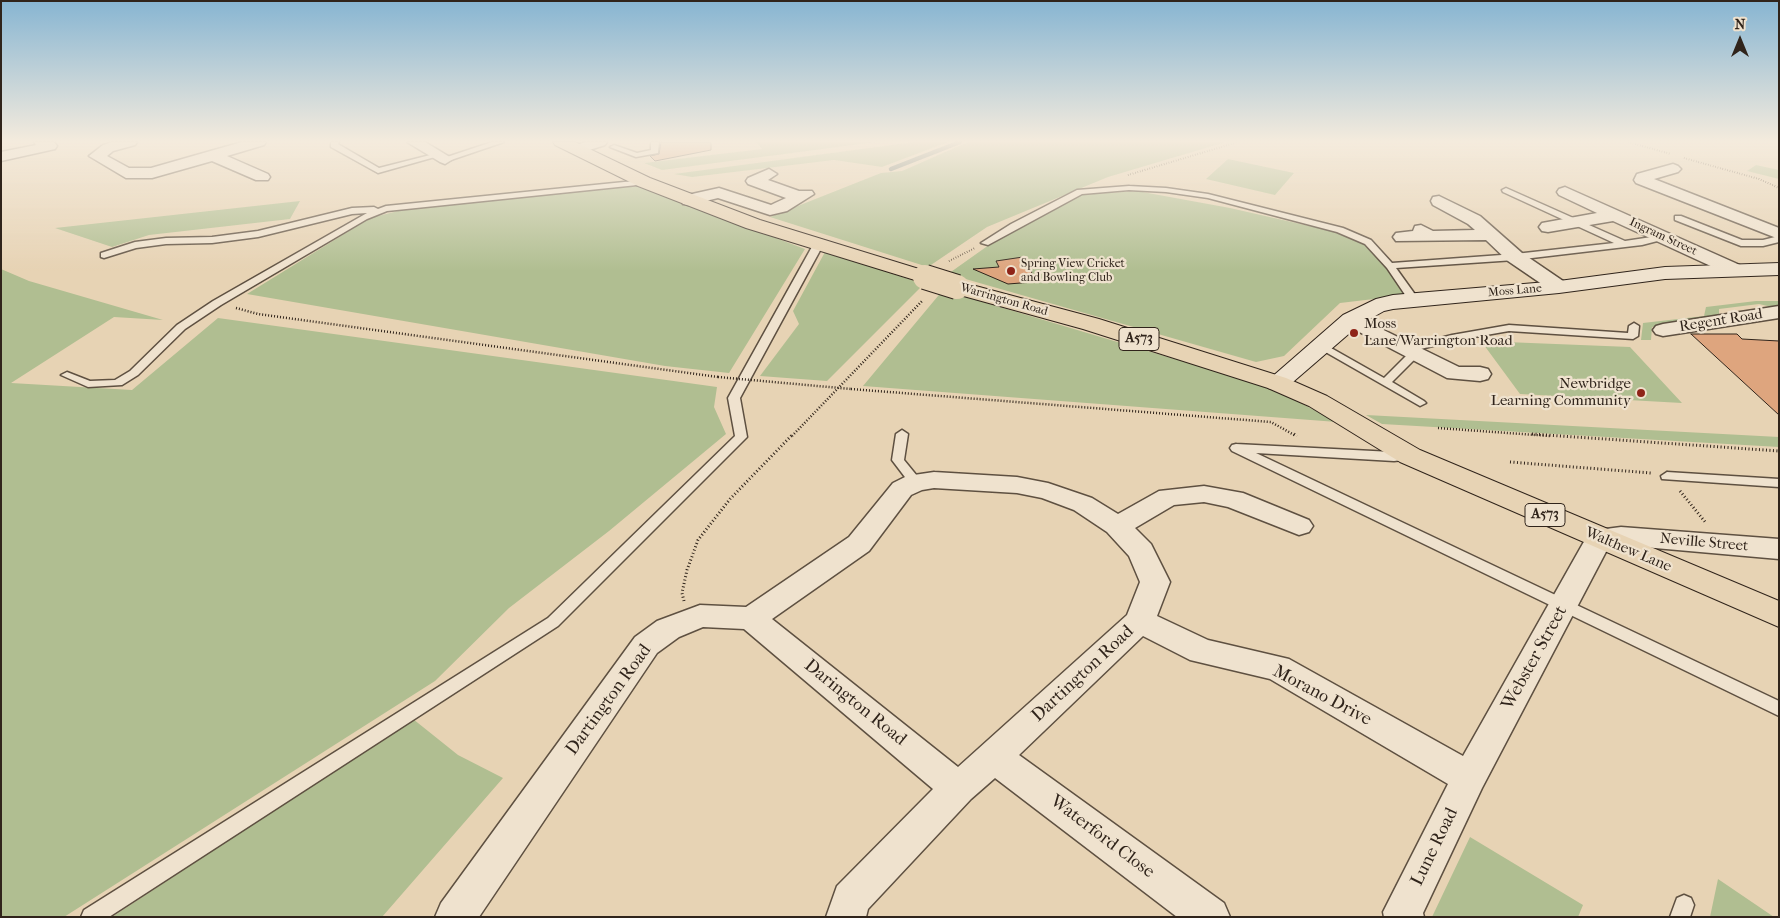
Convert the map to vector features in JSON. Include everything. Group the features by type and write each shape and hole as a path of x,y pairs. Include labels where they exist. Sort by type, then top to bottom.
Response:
{"main road":[{"name":"Warrington Road","path":"651,185 818,245 926,287 957,286 1100,327 1277,383 1318,401"},
{"name":"Walthew Lane","path":"1318,401 1410,456 1779,615"}],"street":[{"path":"689,200 719,193 770,210 781,207 803,195 767,185"},
{"path":"1654,185 1779,234"},
{"name":"Ingram Street","path":"1565,192 1735,270"},
{"path":"1439,201 1474,220 1515,257 1559,286"},
{"path":"1548,227 1616,215"},
{"path":"1402,237 1425,233 1491,235"},
{"name":"Moss Lane","path":"1277,383 1351,320 1376,306 1414,300 1559,286 1665,273 1779,269"},
{"name":"Regent Road","path":"1663,330 1779,312"},
{"path":"1351,320 1455,372 1480,374"},
{"name":"Dartington Road","path":"846,917 851,899 958,788 1140,621 1155,582 1141,551 1117,526 1083,504 1048,491 1017,485 934,480 916,482"},
{"path":"751,618 859,544 902,489 916,482"},
{"path":"1117,526 1168,497 1204,494 1234,499 1299,526"},
{"name":"Neville Street","path":"1600,538 1621,536 1779,549"},
{"name":"Webster Street","path":"1469,778 1600,538"},
{"name":"Dartington Road","path":"455,917 646,645 668,629 700,616 751,618"},
{"name":"Darington Road","path":"751,618 958,788"},
{"name":"Morano Drive","path":"1140,621 1201,650 1278,668 1469,778"},
{"name":"Waterford Close","path":"994,757 1210,917"},
{"name":"Lune Road","path":"1404,917 1403,912 1469,778"}],"lane":[{"path":"104,256 135,245 166,241 212,240 258,234 352,211 616,185"},
{"path":"985,243 1080,192 1130,188 1166,190 1208,196 1340,230 1368,242 1390,266 1414,300"},
{"path":"1506,190 1624,244"},
{"path":"67,375 88,384 118,383 134,373 180,327 217,303 364,217 386,208"},
{"path":"1678,218 1742,243 1763,243 1779,239"},
{"path":"1390,266 1515,257 1664,238"},
{"path":"91,917 553,622 742,437 734,398 818,245"},
{"path":"1385,383 1412,351 1452,338 1509,328 1633,336 1634,326"},
{"path":"1320,346 1420,402"},
{"path":"902,434 898,460 916,482"},
{"path":"1410,456 1394,457 1236,448 1563,607 1779,709"},
{"path":"1668,476 1779,483"}],"path":[{"path":"945,263 985,243"},
{"path":"687,620 682,593 687,570 698,540 730,499 926,287"},
{"path":"217,303 258,314 718,377 1271,422 1331,454"},
{"path":"1438,428 1779,451"},
{"path":"1510,462 1662,473 1668,476 1705,522"}],"green space":[{"path":"851,185 1089,185 987,227 928,267 770,217"},
{"path":"1231,185 1284,185 1275,195"},
{"path":"638,186 805,249 729,373 665,366 247,294 370,218 410,208"},
{"path":"1137,191 1230,208 1362,238 1408,295 1340,303 1284,356 1256,362 948,274 1010,230 1080,195"},
{"path":"300,201 290,219 149,235 112,247 55,228"},
{"path":"825,252 924,284 827,381 760,376 799,324 793,311"},
{"path":"1,269 29,281 163,320 114,317 11,383 132,390 218,318 717,387 714,407 726,434 609,531 509,608 435,681 64,917 1,917"},
{"path":"943,290 1272,388 1337,422 863,386"},
{"path":"1756,301 1779,301 1779,306 1772,307 1759,304 1719,309 1719,319 1652,327 1651,340 1641,340 1643,323 1704,316 1706,307"},
{"path":"1481,341 1630,347 1682,403 1520,394"},
{"path":"1366,415 1779,437 1779,447 1382,424"},
{"path":"413,719 458,755 503,778 382,917 112,917"},
{"path":"1470,837 1583,905 1578,917 1432,917"},
{"path":"1718,879 1774,917 1710,917"}],"building":[{"name":"Spring View Cricket and Bowling Club","path":"1023,257 1033,275 1029,275 1033,282 1008,284 973,269 999,267 996,261"},
{"path":"1691,334 1737,334 1742,339 1779,341 1779,415"}],"place":[{"name":"Spring View Cricket and Bowling Club","path":"1011,271"},
{"name":"Moss Lane/Warrington Road","path":"1354,333"},
{"name":"Newbridge Learning Community","path":"1641,393"}]}
